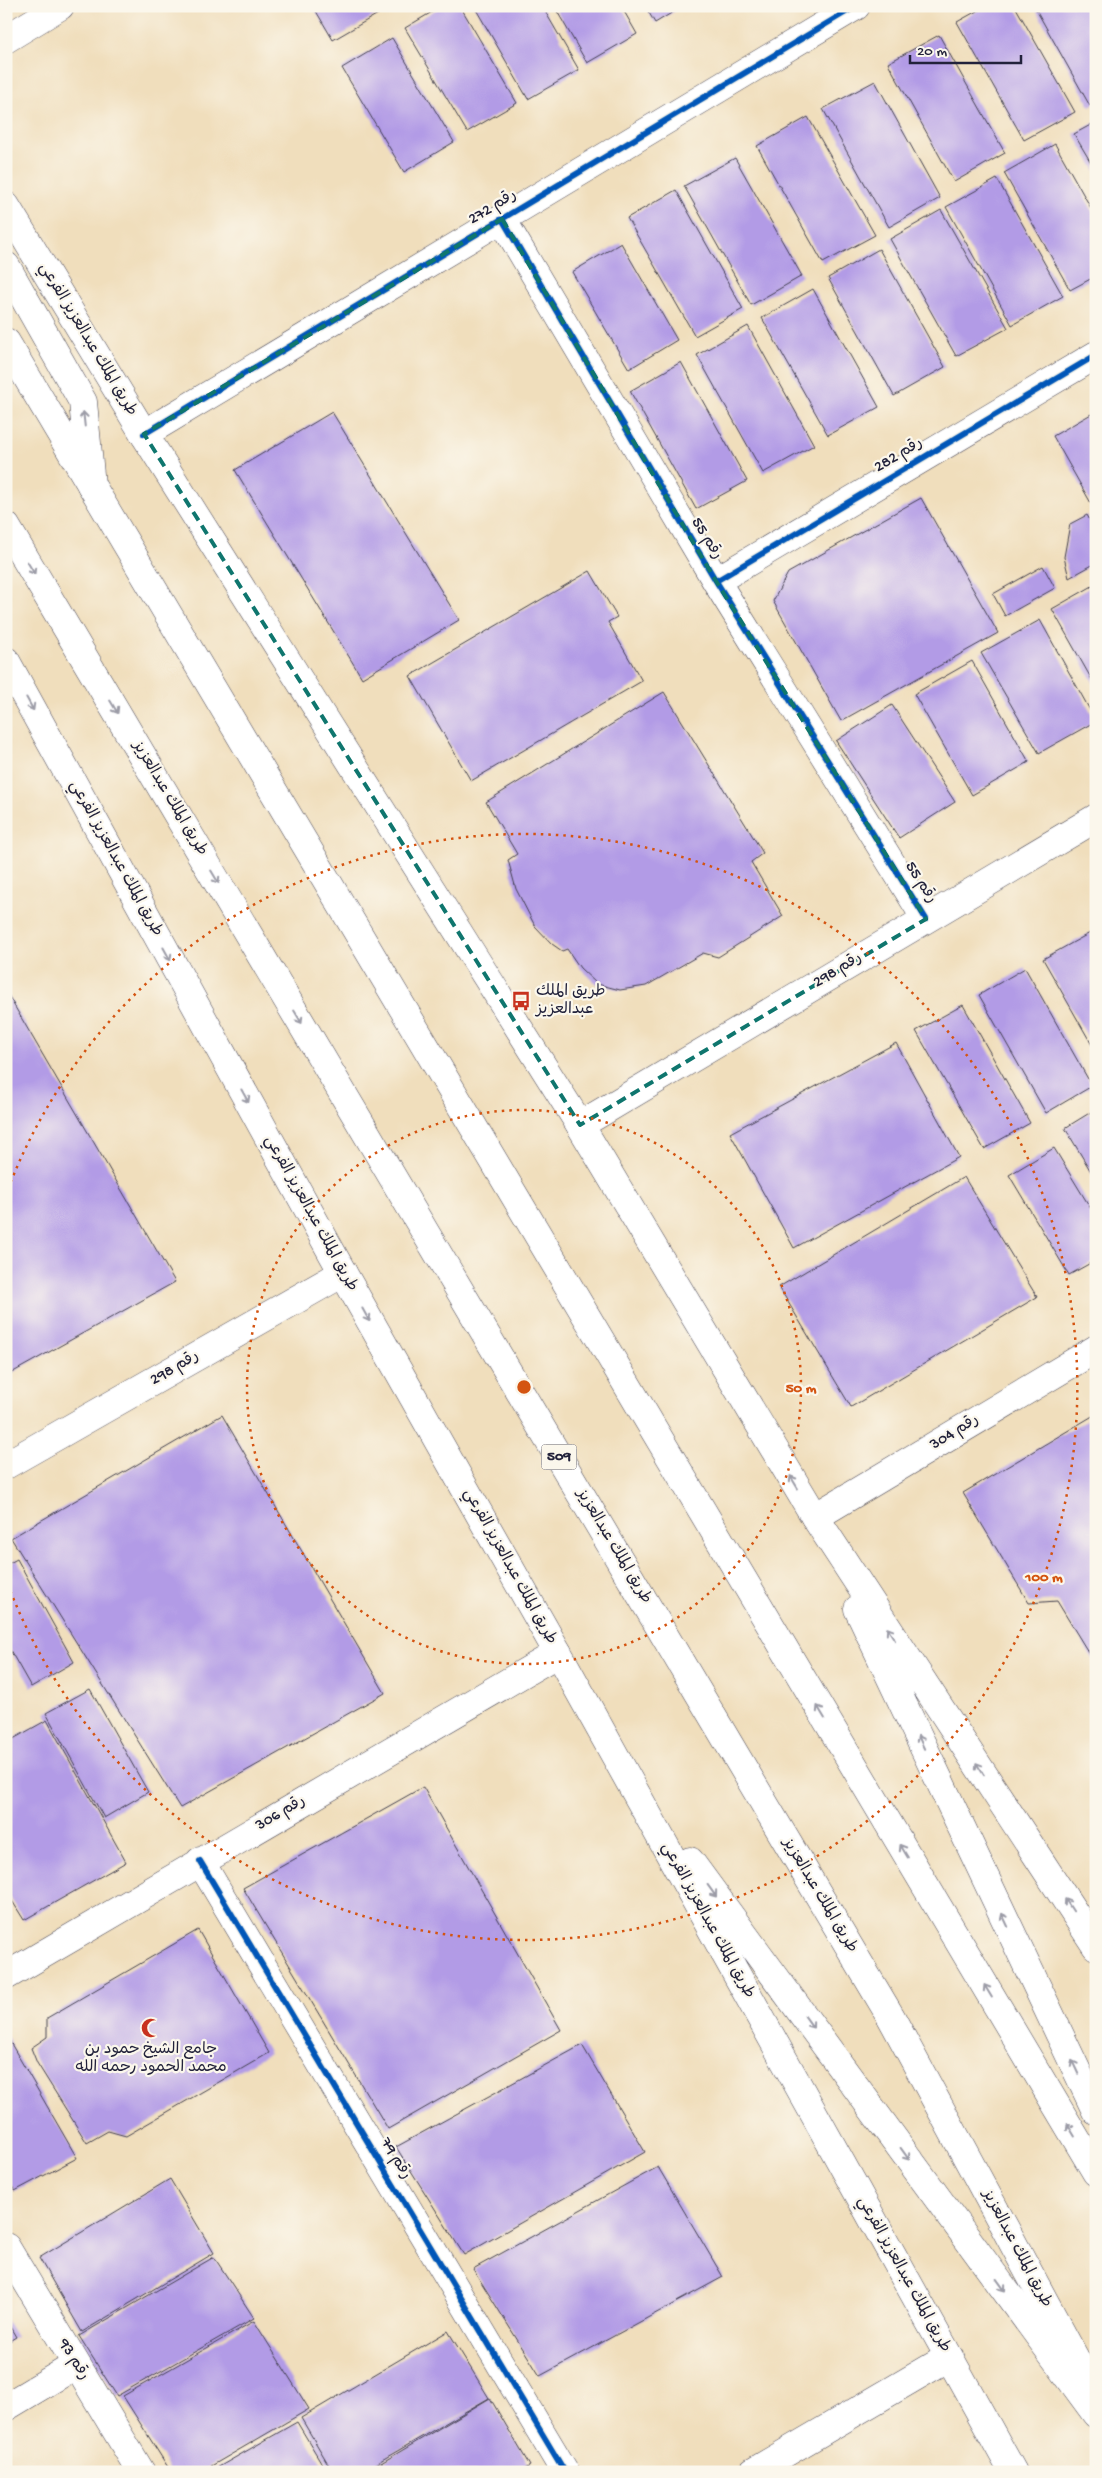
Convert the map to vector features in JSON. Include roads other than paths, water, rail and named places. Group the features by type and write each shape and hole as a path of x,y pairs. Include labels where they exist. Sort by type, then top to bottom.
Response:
{"main road":[{"path":"6,38 60,6"},
{"name":"رقم 272","path":"144,434 856,6"},
{"name":"طريق الملك عبدالعزيز الفرعي","path":"6,206 144,434 580,1125 815,1517 1096,1946"},
{"name":"رقم 55","path":"502,219 716,581 926,919"},
{"path":"6,266 82,402 91,485"},
{"path":"6,342 1096,2172"},
{"name":"رقم 282","path":"716,581 1096,355"},
{"name":"طريق الملك عبدالعزيز","path":"6,526 891,2017 1096,2397"},
{"name":"طريق الملك عبدالعزيز الفرعي","path":"6,661 343,1273 558,1653 1013,2472"},
{"name":"رقم 298","path":"580,1125 1096,818"},
{"name":"رقم 298","path":"6,1465 343,1273"},
{"name":"رقم 304","path":"815,1517 1096,1349"},
{"path":"815,1517 1096,2112"},
{"name":"رقم 306","path":"6,1976 558,1653"},
{"path":"622,1768 1096,2414"},
{"name":"رقم 79","path":"200,1861 565,2472"},
{"name":"رقم 93","path":"6,2247 141,2472"},
{"path":"753,2472 949,2357"},
{"path":"6,2407 76,2366"}],"place":[{"name":"طريق الملك عبدالعزيز","path":"521,1001"},
{"name":"جامع الشيخ حمود بن محمد الحمود رحمه الله","path":"151,2028"}]}
